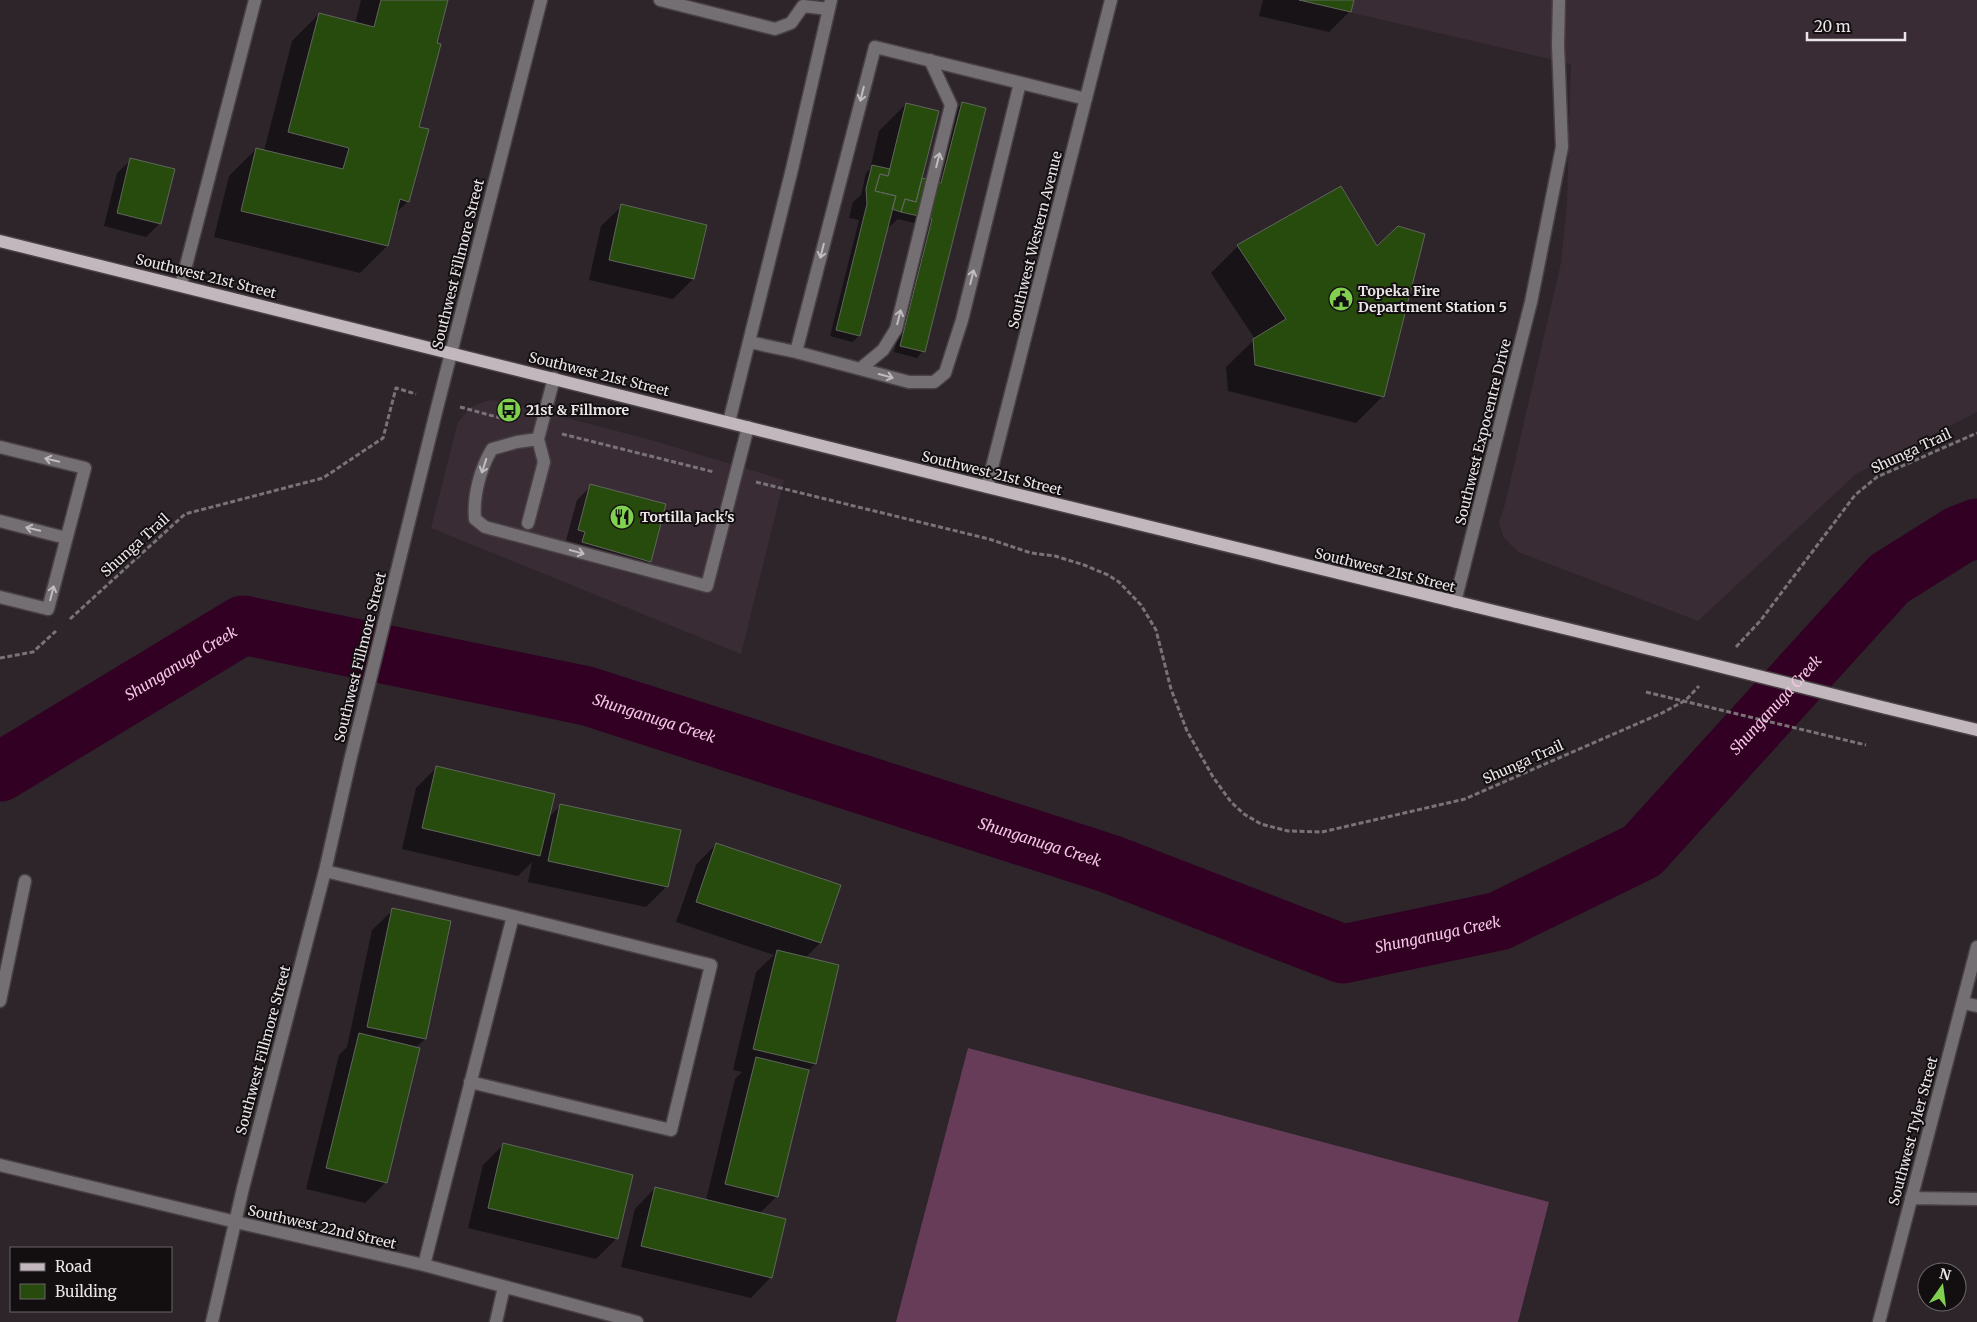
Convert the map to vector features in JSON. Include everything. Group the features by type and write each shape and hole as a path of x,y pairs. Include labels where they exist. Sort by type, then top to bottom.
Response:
{"main road":[{"name":"Southwest 21st Street","path":"0,241 987,487 1977,730"}],"street":[{"path":"181,285 255,0"},
{"name":"Southwest Fillmore Street","path":"212,1322 243,1188 325,871 350,761 451,352 541,0"},
{"path":"660,0 775,29 791,24 803,6 831,4 792,169 728,422"},
{"name":"Southwest Western Avenue","path":"987,487 1111,0"},
{"name":"Southwest Expocentre Drive","path":"1455,602 1531,302 1562,147 1558,45 1559,0"},
{"path":"796,352 875,47 1086,99"},
{"path":"860,369 884,350 896,328 951,105 930,60"},
{"path":"749,342 796,352 909,382 934,382 945,373 962,320 1020,83"},
{"path":"528,523 544,462 538,439 554,378"},
{"path":"538,439 492,449 485,462 474,505 475,519 485,527 707,586 748,427"},
{"path":"0,447 85,468 48,609 0,597"},
{"path":"0,521 66,538"},
{"path":"325,871 711,965 671,1130 470,1082"},
{"path":"0,1000 26,881"},
{"path":"424,1265 513,916"},
{"name":"Southwest Tyler Street","path":"1879,1322 1977,947"},
{"path":"1962,1003 1977,1006"},
{"name":"Southwest 22nd Street","path":"0,1164 236,1222 424,1265 637,1322"},
{"path":"1911,1198 1977,1199"},
{"path":"496,1322 504,1286"}],"path":[{"name":"Shunga Trail","path":"1730,653 1761,620 1855,495 1877,477 1977,433"},
{"name":"Shunga Trail","path":"69,619 185,514 323,478 383,438"},
{"name":"Shunga Trail","path":"1108,575 1119,582 1141,605 1156,630 1171,688 1187,731 1213,777 1231,802 1244,814 1261,824 1288,831 1322,832 1465,799 1662,713 1686,700 1704,680"},
{"path":"0,658 33,652 62,626"},
{"path":"1646,692 1866,745"}],"shaded area":[{"path":"1298,0 1977,0 1977,412 1856,474 1698,621 1518,552 1504,538 1499,523 1561,263 1567,203 1571,64"},
{"path":"489,400 502,401 651,440 784,480 741,654 431,528 458,422 471,407"},
{"path":"968,1048 1549,1202 1518,1322 896,1322"}],"building":[{"path":"381,0 448,0 437,43 441,44 419,127 429,129 409,202 400,199 388,246 241,211 256,148 343,169 349,148 288,132 319,13 374,27"},
{"path":"1299,0 1354,0 1351,12"},
{"path":"962,102 986,108 925,352 900,346 932,219 901,212 905,199 916,202 922,178 941,183"},
{"path":"906,103 939,111 916,202 905,199 901,212 892,209 896,196 875,191 880,174 888,176"},
{"path":"130,158 175,169 161,224 117,213"},
{"path":"872,165 890,169 888,176 880,174 875,191 896,196 860,336 836,330 867,204 866,189"},
{"name":"Topeka Fire Department Station 5","path":"1341,186 1377,246 1398,226 1425,234 1384,397 1255,365 1253,339 1286,319 1237,245"},
{"path":"621,204 707,225 694,279 609,260"},
{"name":"Tortilla Jack's","path":"590,484 666,504 651,562 582,542 585,532 578,530"},
{"path":"436,766 555,794 540,856 422,828"},
{"path":"560,804 681,830 668,887 548,861"},
{"path":"716,843 841,885 821,943 696,902"},
{"path":"392,908 451,921 426,1039 367,1027"},
{"path":"777,950 839,965 816,1064 753,1049"},
{"path":"359,1033 420,1048 387,1183 326,1168"},
{"path":"756,1057 809,1070 778,1197 725,1184"},
{"path":"503,1143 633,1175 618,1239 488,1208"},
{"path":"655,1187 786,1219 772,1278 641,1246"}],"waterway":[{"name":"Shunganuga Creek","path":"0,772 243,625 587,696 1110,864 1343,954 1499,921 1642,851 1889,579 1959,535 1977,528"}],"place":[{"name":"Topeka Fire Department Station 5","path":"1341,299"},
{"name":"21st & Fillmore","path":"509,410"},
{"name":"Tortilla Jack's","path":"622,517"}]}
